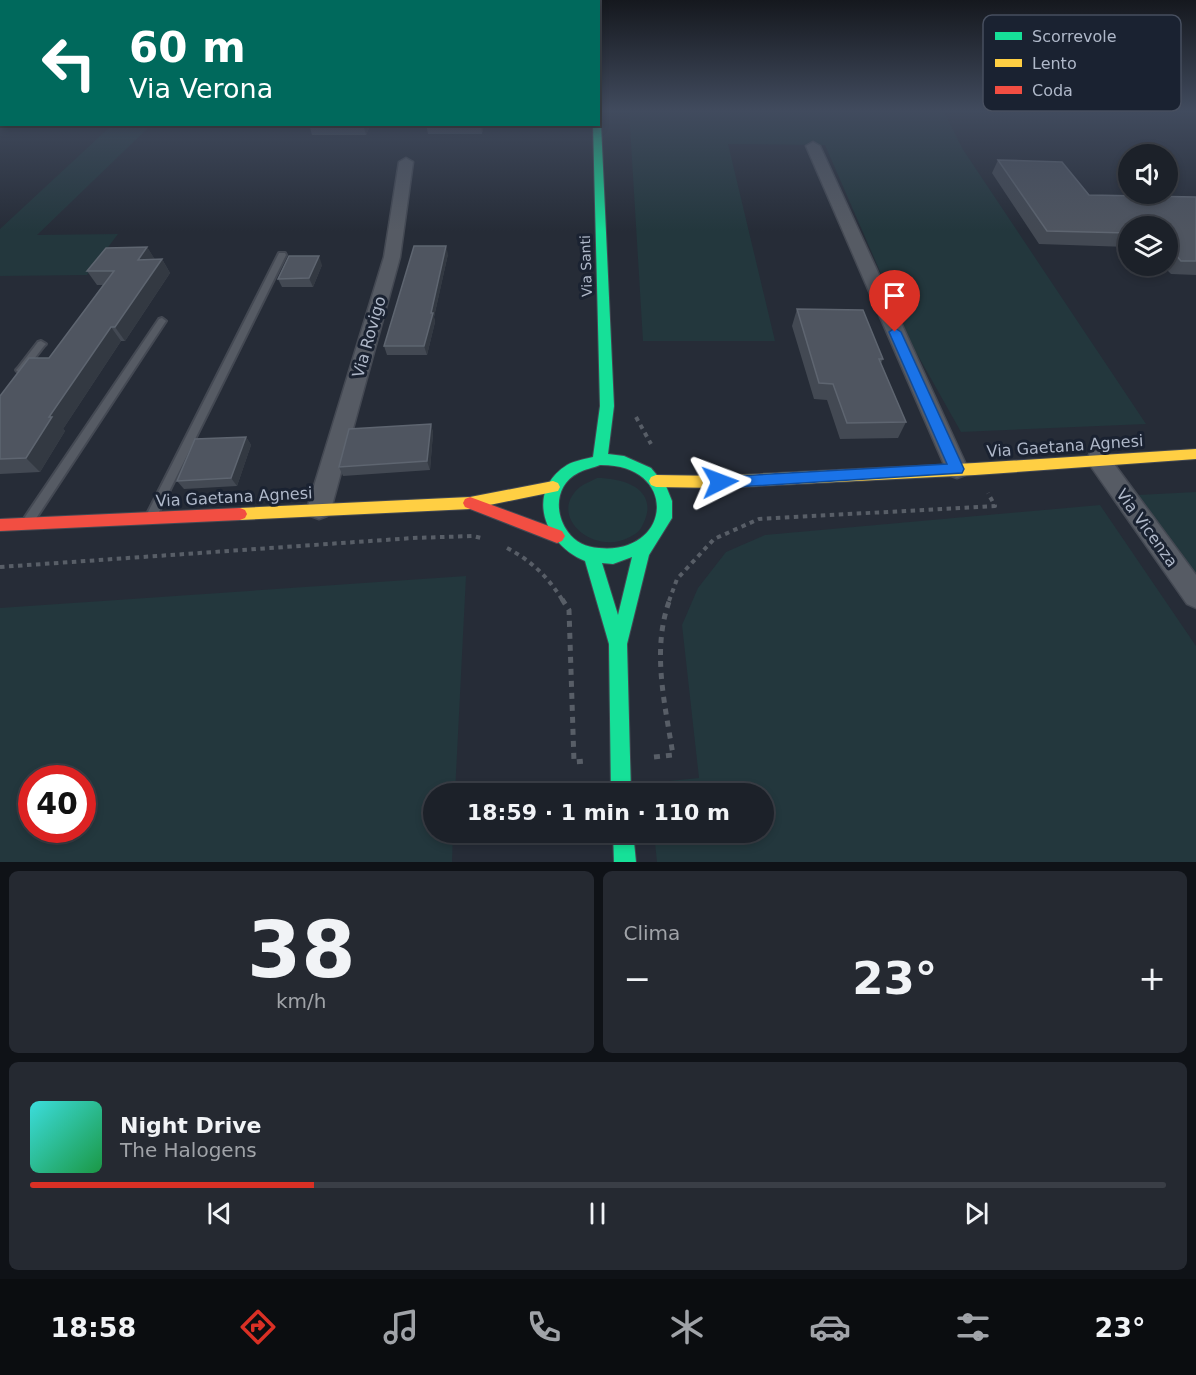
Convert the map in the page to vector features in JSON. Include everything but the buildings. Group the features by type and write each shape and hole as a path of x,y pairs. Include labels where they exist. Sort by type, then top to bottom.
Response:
{"street":[{"name":"Via Santi","path":"598,150 607,406 600,460"},
{"path":"815,150 957,469"},
{"name":"Via Rovigo","path":"320,509 392,257 406,162"},
{"name":"Via Santi","path":"607,406 623,451"},
{"path":"618,644 644,548 670,513 664,497 656,481 623,451 572,468 553,487 547,512 557,537 573,549 592,557 619,557 644,548"},
{"name":"Via Gaetana Agnesi","path":"656,481 720,482 975,469 1196,454"},
{"name":"Via Vicenza","path":"1098,459 1196,596"},
{"path":"702,494 720,482"},
{"name":"Via Gaetana Agnesi","path":"0,525 470,503 553,487"},
{"name":"Via Gaetana Agnesi","path":"470,503 557,537"},
{"path":"592,557 618,644 621,783"},
{"path":"624,843 625,862"}],"lane":[{"path":"150,518 282,255"},
{"path":"25,525 162,321"},
{"path":"14,378 41,344"}],"path":[{"path":"634,410 643,433 655,448"},
{"path":"505,547 524,557 548,578 569,610 574,762 673,755 661,675 662,620 677,579 714,539 759,519 995,506 975,469"},
{"path":"0,567 413,538 473,536 484,539"}],"shaded area":[{"path":"85,150 125,150 37,235 118,234 87,275 0,276 0,229"},
{"path":"631,150 729,150 775,341 643,341"},
{"path":"827,150 963,150 1146,424 961,432 912,345"},
{"path":"597,478 630,484 644,496 647,505 646,516 641,528 630,537 616,542 602,542 578,530 571,520 568,509 571,498 580,487"},
{"path":"1196,492 1196,574 1138,495"},
{"path":"1100,505 1196,646 1196,862 657,862 655,843 774,843 774,783 649,783 699,778 682,625 698,588 726,552 765,535"},
{"path":"466,576 456,783 423,783 423,843 453,843 452,862 0,862 0,608"}],"traffic: fast":[{"path":"598,150 607,406 600,460"},
{"path":"618,644 642,551 664,518 665,501 661,490 646,472 624,462 612,460 600,460 572,469 556,485 550,505 554,525 567,543 587,554 613,557 644,547"},
{"path":"592,557 618,644 621,783"},
{"path":"624,843 625,862"}],"traffic: slow":[{"path":"656,481 720,482 975,469 1196,454"},
{"path":"240,514 470,503 553,487"}],"traffic: jam":[{"path":"470,503 557,536"},
{"path":"0,525 240,514"}],"route":[{"path":"720,482 957,469 895,332"}]}
